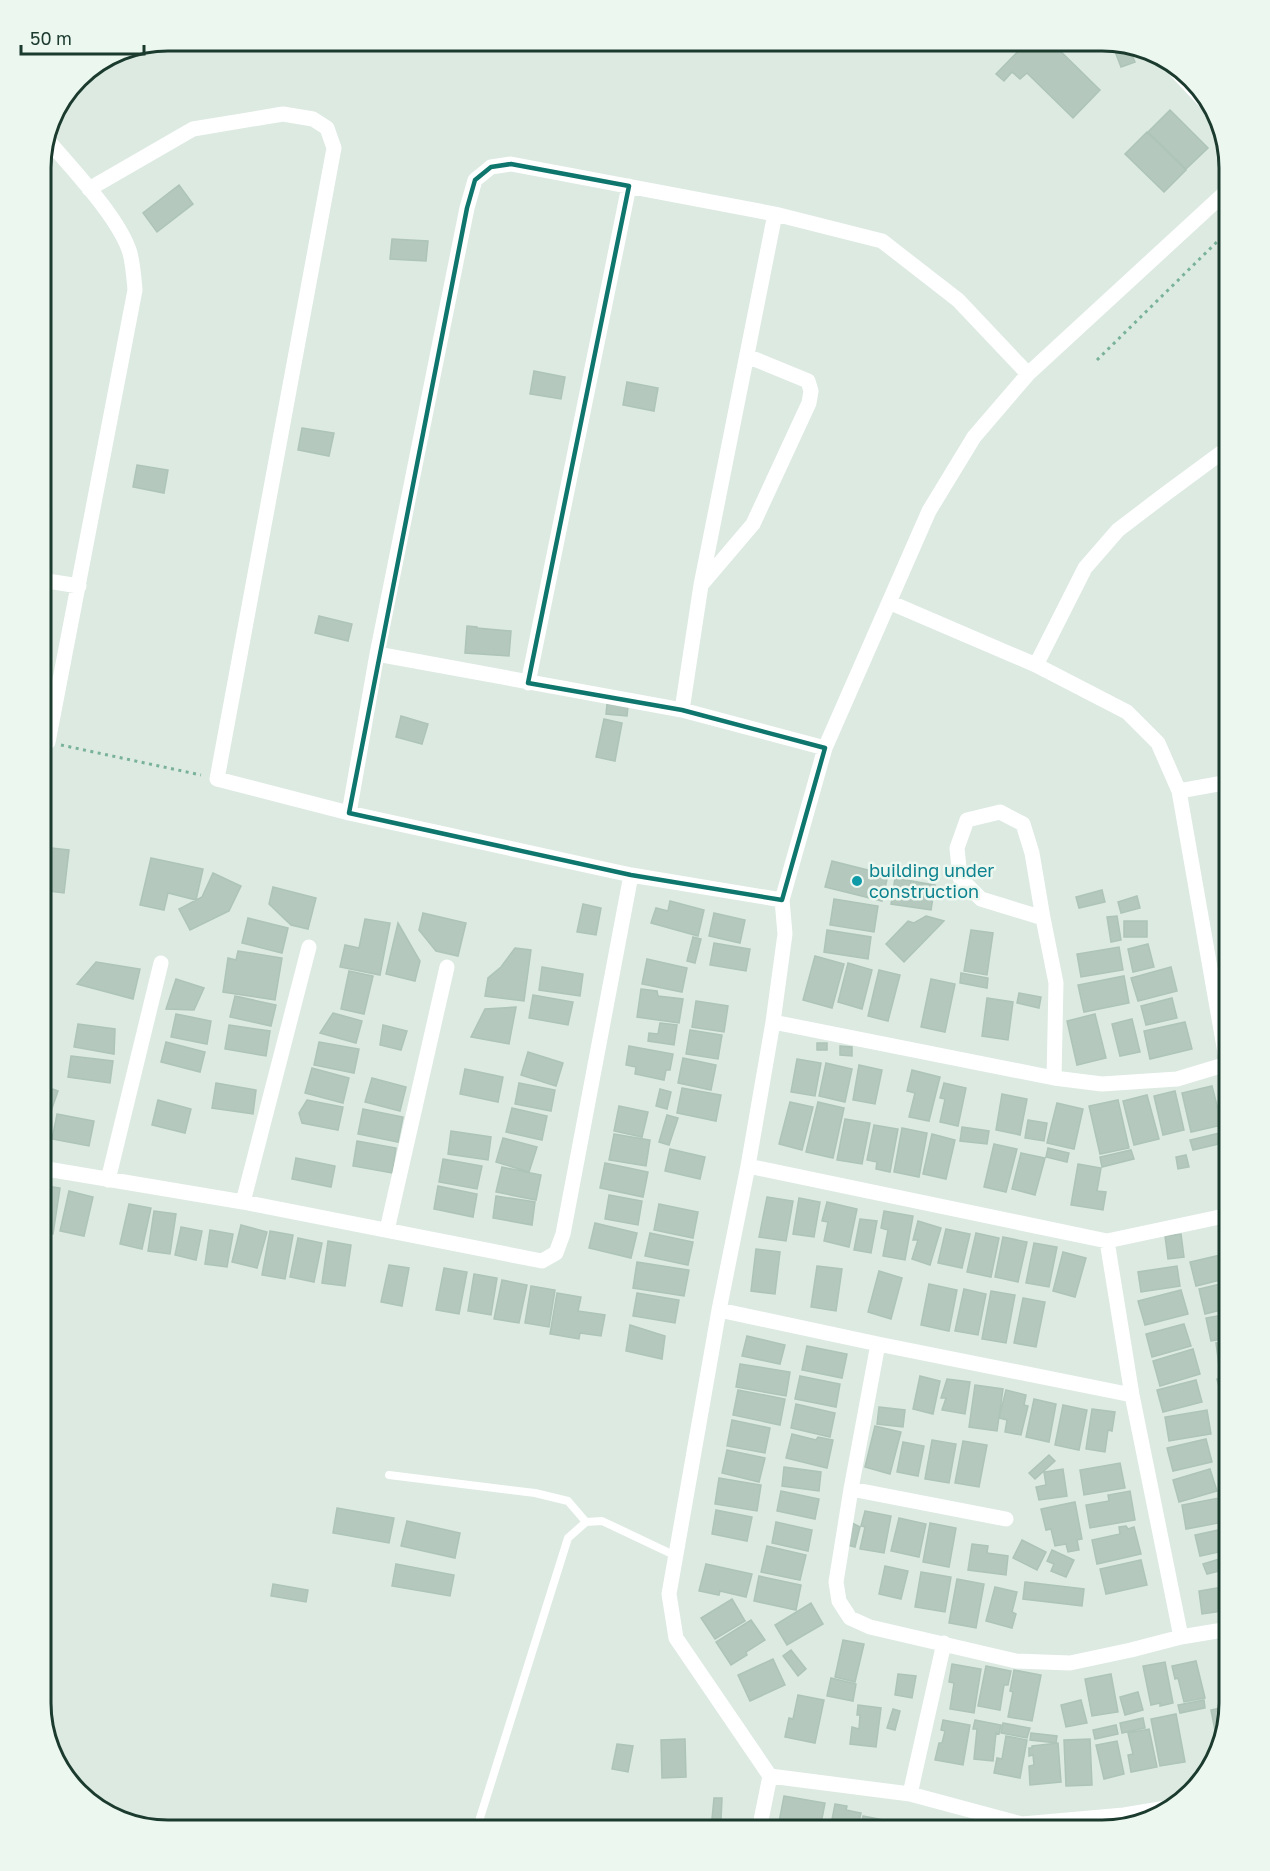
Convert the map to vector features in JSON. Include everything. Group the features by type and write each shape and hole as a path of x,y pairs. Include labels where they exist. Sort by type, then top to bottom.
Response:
{"street":[{"path":"89,189 193,129 283,114 313,119 327,129 334,148 217,779 349,813 631,874 782,900"},
{"path":"51,711 79,586 135,290 130,254 120,231 53,147"},
{"path":"349,813 377,654 467,208 475,180 491,166 511,164 775,214 882,241 958,300 1028,374"},
{"path":"528,683 629,186"},
{"path":"761,1820 771,1776 676,1638 669,1594 773,1022 784,934 782,900 825,748 929,511 974,437 1028,374 1219,199"},
{"path":"682,710 701,585 775,214"},
{"path":"701,585 753,524 809,403 811,391 808,381 747,356"},
{"path":"1036,665 1085,568 1118,530 1219,455"},
{"path":"51,582 79,586"},
{"path":"889,602 1036,665 1127,712 1158,743 1179,791 1219,1019"},
{"path":"377,654 682,710 825,748"},
{"path":"1179,791 1219,784"},
{"path":"1043,918 981,899 960,878 957,848 967,820 1000,813 1023,824 1032,853 1056,983 1054,1078"},
{"path":"51,1170 243,1202 542,1261 556,1253 563,1234 631,874"},
{"path":"243,1202 309,947"},
{"path":"108,1180 161,963"},
{"path":"387,1230 447,967"},
{"path":"773,1022 1054,1078 1102,1084 1177,1079 1219,1072"},
{"path":"748,1166 1107,1241 1219,1217"},
{"path":"1107,1241 1132,1395 1181,1637"},
{"path":"719,1311 1132,1395"},
{"path":"878,1344 836,1582 838,1601 850,1618 870,1627 1016,1661 1070,1663 1181,1637 1219,1631"},
{"path":"851,1489 1006,1519"},
{"path":"910,1794 944,1643"},
{"path":"771,1776 910,1794 1007,1820"},
{"path":"1067,1820 1144,1812"}],"lane":[{"path":"389,1475 535,1493 568,1501 586,1522"},
{"path":"479,1820 568,1538 586,1522 602,1521 676,1556"}],"path":[{"path":"1097,360 1219,241"},
{"path":"51,743 217,779"}],"highlighted area":[{"path":"511,164 629,186 528,683 682,710 825,748 782,900 631,875 349,813 467,208 475,180 491,167"}],"building":[{"path":"1018,51 1060,51 1100,90 1073,118 1027,73 1020,79 1012,72 1004,81 996,74"},
{"path":"1115,52 1132,55 1135,62 1121,67"},
{"path":"1170,110 1208,148 1186,169 1148,132"},
{"path":"1147,132 1186,170 1164,192 1125,154"},
{"path":"179,185 193,204 157,232 143,213"},
{"path":"392,239 428,241 426,261 390,259"},
{"path":"534,371 565,377 561,399 530,394"},
{"path":"627,382 658,388 654,411 623,405"},
{"path":"302,428 334,433 329,456 298,450"},
{"path":"137,465 168,470 164,493 133,487"},
{"path":"319,616 352,624 348,641 315,633"},
{"path":"467,626 511,631 509,656 465,653"},
{"path":"607,704 628,706 627,716 606,714"},
{"path":"401,716 428,724 422,744 396,737"},
{"path":"604,719 622,723 615,761 596,757"},
{"path":"51,848 69,850 64,893 51,891"},
{"path":"151,858 203,869 196,900 168,893 164,910 140,905"},
{"name":"building under construction","path":"832,861 888,875 882,901 825,887"},
{"path":"213,873 241,886 229,911 190,930 179,909 202,897"},
{"path":"895,878 935,885 931,910 891,904"},
{"path":"273,887 316,898 308,929 291,925 269,904"},
{"path":"1102,890 1105,902 1079,908 1076,897"},
{"path":"1137,896 1140,908 1121,913 1118,902"},
{"path":"834,899 878,906 874,932 830,925"},
{"path":"670,901 704,910 698,936 651,923 656,908 668,911"},
{"path":"583,904 601,908 596,935 577,932"},
{"path":"423,913 466,923 458,956 436,951 419,930"},
{"path":"714,913 745,920 740,943 709,936"},
{"path":"926,916 944,921 904,962 886,944 908,921 914,923"},
{"path":"1117,916 1121,940 1111,942 1107,917"},
{"path":"248,918 288,928 282,953 242,943"},
{"path":"365,919 390,923 380,975 340,967 345,945 359,948"},
{"path":"1124,921 1147,921 1147,937 1124,937"},
{"path":"398,923 420,961 415,981 386,974"},
{"path":"827,930 871,937 868,959 824,952"},
{"path":"971,930 993,933 987,975 964,971"},
{"path":"693,937 701,939 695,963 687,961"},
{"path":"714,943 750,949 746,971 710,965"},
{"path":"1148,944 1154,967 1133,972 1128,949"},
{"path":"1119,947 1123,970 1081,977 1077,954"},
{"path":"515,948 531,950 524,1001 485,996 488,978 501,967"},
{"path":"238,951 282,958 275,1000 223,992 228,958 236,960"},
{"path":"815,956 844,964 832,1008 803,1000"},
{"path":"647,959 687,968 682,992 642,984"},
{"path":"96,962 140,969 133,999 77,984"},
{"path":"848,963 872,970 862,1009 838,1002"},
{"path":"542,967 583,974 580,996 539,990"},
{"path":"1171,967 1177,991 1138,1001 1131,978"},
{"path":"879,970 900,975 888,1021 868,1016"},
{"path":"349,971 373,976 364,1014 341,1009"},
{"path":"961,973 988,978 987,988 960,983"},
{"path":"1124,976 1129,1003 1084,1012 1078,985"},
{"path":"176,979 204,988 194,1010 166,1009"},
{"path":"931,979 955,984 945,1032 921,1027"},
{"path":"641,989 657,991 658,996 683,999 679,1023 637,1017"},
{"path":"1019,993 1041,997 1039,1008 1017,1003"},
{"path":"533,995 573,1002 568,1025 529,1018"},
{"path":"235,996 276,1005 271,1026 230,1017"},
{"path":"987,998 1013,1002 1008,1040 982,1036"},
{"path":"1172,998 1177,1018 1146,1025 1141,1006"},
{"path":"696,1001 728,1006 724,1032 692,1027"},
{"path":"516,1007 509,1044 471,1037 485,1009"},
{"path":"333,1013 362,1021 356,1043 320,1033"},
{"path":"176,1014 211,1021 207,1044 171,1037"},
{"path":"1095,1014 1106,1058 1077,1065 1067,1021"},
{"path":"1132,1019 1140,1052 1120,1056 1112,1024"},
{"path":"1185,1022 1192,1049 1150,1059 1144,1031"},
{"path":"660,1023 677,1025 674,1045 648,1041 649,1033 658,1034"},
{"path":"78,1024 115,1029 114,1054 74,1047"},
{"path":"229,1025 270,1031 266,1056 225,1049"},
{"path":"383,1025 407,1031 401,1050 380,1045"},
{"path":"690,1030 722,1035 718,1059 686,1054"},
{"path":"166,1042 205,1052 200,1072 161,1062"},
{"path":"319,1042 359,1049 354,1073 314,1065"},
{"path":"817,1043 827,1043 827,1050 817,1050"},
{"path":"629,1046 673,1054 670,1070 666,1070 664,1080 635,1074 636,1067 626,1065"},
{"path":"840,1046 852,1047 852,1056 840,1055"},
{"path":"528,1052 563,1063 556,1086 521,1075"},
{"path":"71,1056 113,1061 110,1083 68,1077"},
{"path":"683,1058 716,1065 711,1090 678,1083"},
{"path":"797,1059 821,1063 815,1096 791,1092"},
{"path":"826,1063 852,1069 845,1102 819,1096"},
{"path":"859,1065 882,1070 875,1104 853,1100"},
{"path":"312,1068 349,1078 343,1103 305,1093"},
{"path":"465,1069 503,1077 498,1102 460,1094"},
{"path":"912,1070 940,1077 929,1121 909,1117 915,1093 907,1091"},
{"path":"372,1078 406,1087 400,1111 365,1102"},
{"path":"216,1083 256,1090 253,1114 212,1108"},
{"path":"519,1083 555,1090 551,1111 515,1104"},
{"path":"944,1083 966,1088 958,1126 940,1122 945,1099 940,1098"},
{"path":"1212,1086 1219,1113 1219,1126 1191,1132 1182,1093"},
{"path":"682,1088 721,1095 716,1121 677,1113"},
{"path":"51,1089 58,1091 51,1111"},
{"path":"660,1089 671,1092 667,1109 656,1106"},
{"path":"1175,1091 1184,1130 1163,1135 1154,1096"},
{"path":"1002,1094 1027,1099 1020,1135 996,1130"},
{"path":"1147,1095 1159,1139 1134,1145 1123,1101"},
{"path":"158,1100 191,1109 185,1133 152,1125"},
{"path":"307,1100 343,1107 338,1130 302,1123 299,1113"},
{"path":"1118,1100 1129,1148 1100,1154 1089,1106"},
{"path":"790,1102 813,1107 802,1150 779,1144"},
{"path":"818,1102 844,1108 833,1158 806,1152"},
{"path":"1057,1103 1083,1109 1074,1149 1047,1143"},
{"path":"619,1106 648,1112 642,1137 614,1131"},
{"path":"512,1108 547,1116 542,1140 506,1132"},
{"path":"363,1109 403,1117 398,1142 358,1134"},
{"path":"57,1114 94,1121 89,1146 52,1139"},
{"path":"667,1115 678,1118 669,1145 659,1142"},
{"path":"845,1119 870,1123 862,1164 837,1160"},
{"path":"1028,1120 1047,1123 1044,1141 1025,1138"},
{"path":"874,1125 898,1129 890,1172 876,1169 877,1162 867,1160"},
{"path":"962,1127 989,1131 987,1144 960,1141"},
{"path":"902,1128 927,1133 919,1177 894,1172"},
{"path":"451,1131 491,1137 488,1160 448,1154"},
{"path":"1219,1133 1219,1144 1193,1150 1190,1140"},
{"path":"614,1134 650,1140 646,1166 609,1160"},
{"path":"932,1134 955,1140 946,1179 923,1174"},
{"path":"503,1138 537,1147 529,1172 496,1162"},
{"path":"357,1141 396,1148 392,1173 353,1166"},
{"path":"994,1144 1017,1149 1006,1192 984,1187"},
{"path":"1048,1148 1069,1153 1067,1162 1046,1157"},
{"path":"670,1149 705,1157 700,1179 665,1171"},
{"path":"1131,1150 1134,1159 1102,1167 1100,1157"},
{"path":"1021,1153 1045,1158 1035,1195 1012,1189"},
{"path":"1186,1155 1189,1167 1178,1169 1176,1157"},
{"path":"296,1158 335,1166 331,1187 292,1179"},
{"path":"443,1159 482,1166 477,1189 439,1182"},
{"path":"605,1163 648,1172 643,1197 600,1188"},
{"path":"1078,1164 1101,1168 1097,1191 1106,1192 1103,1210 1071,1205"},
{"path":"502,1167 541,1175 536,1200 496,1192"},
{"path":"438,1186 477,1194 473,1217 434,1209"},
{"path":"51,1187 60,1188 53,1234 51,1234"},
{"path":"69,1191 93,1197 84,1236 60,1231"},
{"path":"609,1195 642,1201 638,1225 605,1219"},
{"path":"496,1196 535,1202 532,1225 493,1218"},
{"path":"767,1197 793,1201 786,1241 759,1237"},
{"path":"799,1198 820,1202 814,1237 793,1234"},
{"path":"827,1202 857,1209 849,1247 824,1241 828,1222 822,1221"},
{"path":"129,1204 151,1208 142,1249 120,1244"},
{"path":"659,1204 698,1212 693,1238 654,1230"},
{"path":"154,1211 176,1214 170,1254 148,1251"},
{"path":"884,1211 913,1216 905,1260 883,1256 888,1230 881,1228"},
{"path":"860,1219 877,1221 871,1253 854,1250"},
{"path":"918,1221 941,1228 930,1265 912,1259 918,1240 913,1240"},
{"path":"595,1223 637,1233 631,1258 589,1248"},
{"path":"241,1225 267,1232 257,1268 232,1262"},
{"path":"181,1227 202,1231 196,1260 175,1255"},
{"path":"946,1229 970,1234 962,1268 938,1263"},
{"path":"210,1230 233,1234 227,1267 205,1264"},
{"path":"270,1231 293,1235 285,1279 262,1275"},
{"path":"650,1233 693,1242 688,1265 645,1256"},
{"path":"976,1233 999,1238 991,1277 967,1272"},
{"path":"1181,1234 1184,1257 1168,1259 1165,1236"},
{"path":"1003,1237 1027,1242 1018,1282 995,1277"},
{"path":"298,1238 322,1243 314,1282 290,1277"},
{"path":"328,1241 351,1245 345,1286 322,1283"},
{"path":"1034,1243 1057,1247 1049,1287 1026,1283"},
{"path":"756,1249 780,1252 775,1294 751,1291"},
{"path":"1063,1252 1086,1258 1075,1297 1053,1291"},
{"path":"1219,1255 1219,1280 1196,1286 1190,1262"},
{"path":"637,1262 689,1270 684,1296 633,1288"},
{"path":"389,1265 409,1268 402,1306 381,1302"},
{"path":"817,1266 842,1269 836,1311 811,1307"},
{"path":"1177,1266 1180,1286 1141,1292 1138,1272"},
{"path":"444,1268 467,1272 459,1314 436,1310"},
{"path":"879,1271 902,1278 891,1319 868,1312"},
{"path":"474,1274 497,1278 491,1315 468,1311"},
{"path":"502,1280 527,1285 519,1323 494,1319"},
{"path":"929,1284 957,1290 949,1331 921,1325"},
{"path":"1219,1284 1219,1310 1205,1314 1199,1289"},
{"path":"531,1286 555,1290 549,1327 525,1323"},
{"path":"964,1289 986,1294 978,1335 955,1331"},
{"path":"1181,1290 1188,1314 1145,1325 1138,1301"},
{"path":"991,1291 1015,1295 1006,1343 982,1339"},
{"path":"557,1293 581,1297 578,1311 605,1315 601,1336 580,1333 579,1339 550,1334"},
{"path":"637,1293 679,1300 675,1323 633,1316"},
{"path":"1023,1298 1045,1302 1036,1347 1014,1343"},
{"path":"1219,1316 1219,1340 1211,1341 1206,1318"},
{"path":"1184,1324 1191,1346 1152,1357 1146,1334"},
{"path":"630,1325 665,1336 662,1359 626,1351"},
{"path":"747,1336 785,1345 780,1364 742,1356"},
{"path":"1216,1343 1219,1343 1219,1366"},
{"path":"807,1346 847,1354 842,1378 802,1370"},
{"path":"1193,1349 1200,1374 1160,1386 1153,1361"},
{"path":"740,1364 790,1372 786,1396 736,1387"},
{"path":"800,1376 840,1384 836,1407 795,1399"},
{"path":"920,1376 940,1381 933,1414 913,1409"},
{"path":"947,1379 970,1382 965,1414 942,1410 946,1398 941,1398"},
{"path":"1196,1380 1202,1402 1163,1412 1157,1390"},
{"path":"975,1385 1003,1389 997,1431 969,1427"},
{"path":"738,1390 785,1399 780,1425 733,1415"},
{"path":"1006,1390 1026,1395 1024,1405 1028,1406 1021,1435 1005,1432 1007,1420 999,1418"},
{"path":"1034,1399 1056,1404 1049,1442 1026,1437"},
{"path":"796,1404 835,1413 830,1437 791,1428"},
{"path":"1063,1405 1087,1410 1079,1450 1055,1445"},
{"path":"879,1407 905,1410 903,1427 877,1424"},
{"path":"1092,1409 1115,1412 1112,1431 1108,1430 1105,1452 1086,1449"},
{"path":"1207,1410 1211,1434 1169,1441 1165,1417"},
{"path":"732,1420 770,1428 765,1453 727,1446"},
{"path":"875,1426 901,1432 890,1474 865,1467"},
{"path":"792,1434 816,1440 818,1437 833,1440 827,1468 786,1458"},
{"path":"1206,1439 1212,1462 1173,1471 1167,1448"},
{"path":"932,1440 956,1444 949,1483 925,1479"},
{"path":"963,1441 987,1445 979,1487 955,1483"},
{"path":"903,1442 924,1446 918,1476 897,1472"},
{"path":"727,1450 765,1458 759,1482 722,1473"},
{"path":"1049,1455 1055,1461 1035,1479 1029,1473"},
{"path":"1120,1463 1125,1488 1084,1495 1080,1470"},
{"path":"784,1467 821,1472 819,1491 782,1486"},
{"path":"1063,1469 1067,1496 1039,1500 1036,1487 1046,1485 1044,1472"},
{"path":"1210,1469 1217,1491 1179,1502 1173,1480"},
{"path":"719,1478 761,1485 757,1511 715,1504"},
{"path":"781,1491 819,1499 815,1519 777,1511"},
{"path":"1130,1491 1135,1520 1090,1528 1086,1505 1109,1501 1108,1495"},
{"path":"1219,1498 1219,1523 1186,1529 1182,1505"},
{"path":"1075,1502 1082,1539 1077,1540 1079,1550 1068,1552 1066,1544 1055,1546 1051,1529 1046,1530 1041,1509"},
{"path":"337,1508 394,1518 389,1543 333,1533"},
{"path":"716,1510 752,1517 747,1541 712,1534"},
{"path":"865,1511 891,1516 884,1553 860,1549 865,1527 861,1526"},
{"path":"899,1518 926,1524 919,1557 891,1551"},
{"path":"407,1521 460,1533 455,1558 401,1546"},
{"path":"776,1522 812,1530 808,1551 772,1543"},
{"path":"852,1523 860,1527 855,1547 847,1545"},
{"path":"930,1523 956,1528 949,1567 923,1562"},
{"path":"1126,1526 1128,1529 1134,1527 1141,1554 1097,1564 1092,1540 1120,1534 1119,1527"},
{"path":"1219,1530 1219,1552 1200,1556 1195,1535"},
{"path":"1022,1540 1046,1552 1037,1570 1013,1558"},
{"path":"972,1544 988,1546 987,1553 1008,1556 1006,1575 968,1570"},
{"path":"767,1546 806,1555 800,1580 761,1572"},
{"path":"1052,1550 1074,1560 1066,1577 1051,1571 1054,1564 1047,1561"},
{"path":"1219,1559 1219,1571 1207,1574 1203,1564"},
{"path":"1141,1560 1147,1585 1106,1594 1100,1569"},
{"path":"396,1564 454,1575 450,1596 392,1586"},
{"path":"706,1564 752,1574 746,1597 720,1591 719,1595 699,1591"},
{"path":"885,1566 908,1571 901,1599 879,1594"},
{"path":"921,1572 951,1577 945,1612 915,1607"},
{"path":"759,1576 801,1585 796,1610 754,1601"},
{"path":"957,1579 984,1584 976,1628 949,1623"},
{"path":"1025,1582 1084,1589 1082,1606 1023,1599"},
{"path":"273,1584 308,1590 306,1602 271,1596"},
{"path":"995,1587 1017,1592 1012,1612 1016,1614 1012,1628 986,1621"},
{"path":"1219,1588 1219,1611 1202,1614 1199,1591"},
{"path":"732,1599 745,1621 715,1639 701,1618"},
{"path":"811,1603 823,1624 787,1645 775,1625"},
{"path":"751,1620 765,1640 731,1665 716,1642"},
{"path":"843,1640 864,1644 855,1682 835,1677"},
{"path":"791,1650 806,1669 798,1676 783,1656"},
{"path":"773,1659 785,1685 750,1701 738,1675"},
{"path":"1196,1661 1205,1698 1184,1702 1178,1678 1175,1679 1172,1666"},
{"path":"1165,1662 1173,1703 1160,1706 1160,1703 1151,1705 1143,1666"},
{"path":"952,1664 981,1669 974,1713 950,1709 954,1683 949,1682"},
{"path":"986,1666 1011,1671 1008,1685 1004,1685 1000,1710 978,1706"},
{"path":"1014,1670 1041,1675 1032,1721 1008,1717"},
{"path":"898,1674 916,1676 912,1698 895,1695"},
{"path":"1111,1674 1118,1712 1092,1716 1085,1679"},
{"path":"831,1678 856,1684 853,1701 827,1696"},
{"path":"1138,1692 1143,1710 1125,1715 1120,1697"},
{"path":"798,1695 824,1700 815,1743 785,1737 789,1718 793,1719"},
{"path":"1081,1700 1087,1723 1066,1727 1061,1705"},
{"path":"1204,1700 1205,1708 1180,1713 1178,1705"},
{"path":"858,1705 881,1708 876,1747 850,1744 852,1727 859,1729"},
{"path":"1219,1708 1215,1732 1211,1710"},
{"path":"893,1709 900,1711 895,1730 887,1728"},
{"path":"1176,1714 1185,1762 1160,1766 1151,1719"},
{"path":"1143,1718 1145,1728 1122,1733 1120,1723"},
{"path":"943,1720 970,1725 963,1765 935,1760 945,1731 941,1730"},
{"path":"975,1720 1001,1725 999,1734 996,1733 993,1761 974,1759 977,1729 973,1729"},
{"path":"1003,1723 1030,1728 1027,1738 1001,1733"},
{"path":"1116,1725 1118,1734 1095,1739 1093,1730"},
{"path":"1149,1729 1157,1767 1131,1772 1128,1755 1133,1754 1128,1733"},
{"path":"1031,1733 1057,1736 1056,1743 1030,1740"},
{"path":"1006,1736 1027,1740 1020,1778 994,1773 997,1758 1002,1759"},
{"path":"685,1739 686,1777 662,1778 661,1740"},
{"path":"1090,1739 1092,1785 1066,1786 1064,1740"},
{"path":"1117,1741 1124,1774 1104,1779 1096,1745"},
{"path":"1058,1743 1061,1782 1030,1785 1029,1766 1034,1765 1033,1755 1029,1756 1029,1748"},
{"path":"617,1744 633,1746 628,1772 612,1769"},
{"path":"784,1796 825,1803 822,1820 779,1820"},
{"path":"714,1798 722,1798 721,1820 712,1819"},
{"path":"835,1804 847,1806 846,1810 861,1813 859,1820 832,1820"},
{"path":"863,1816 884,1820 862,1820"}],"place":[{"name":"building under construction","path":"857,881"}]}
